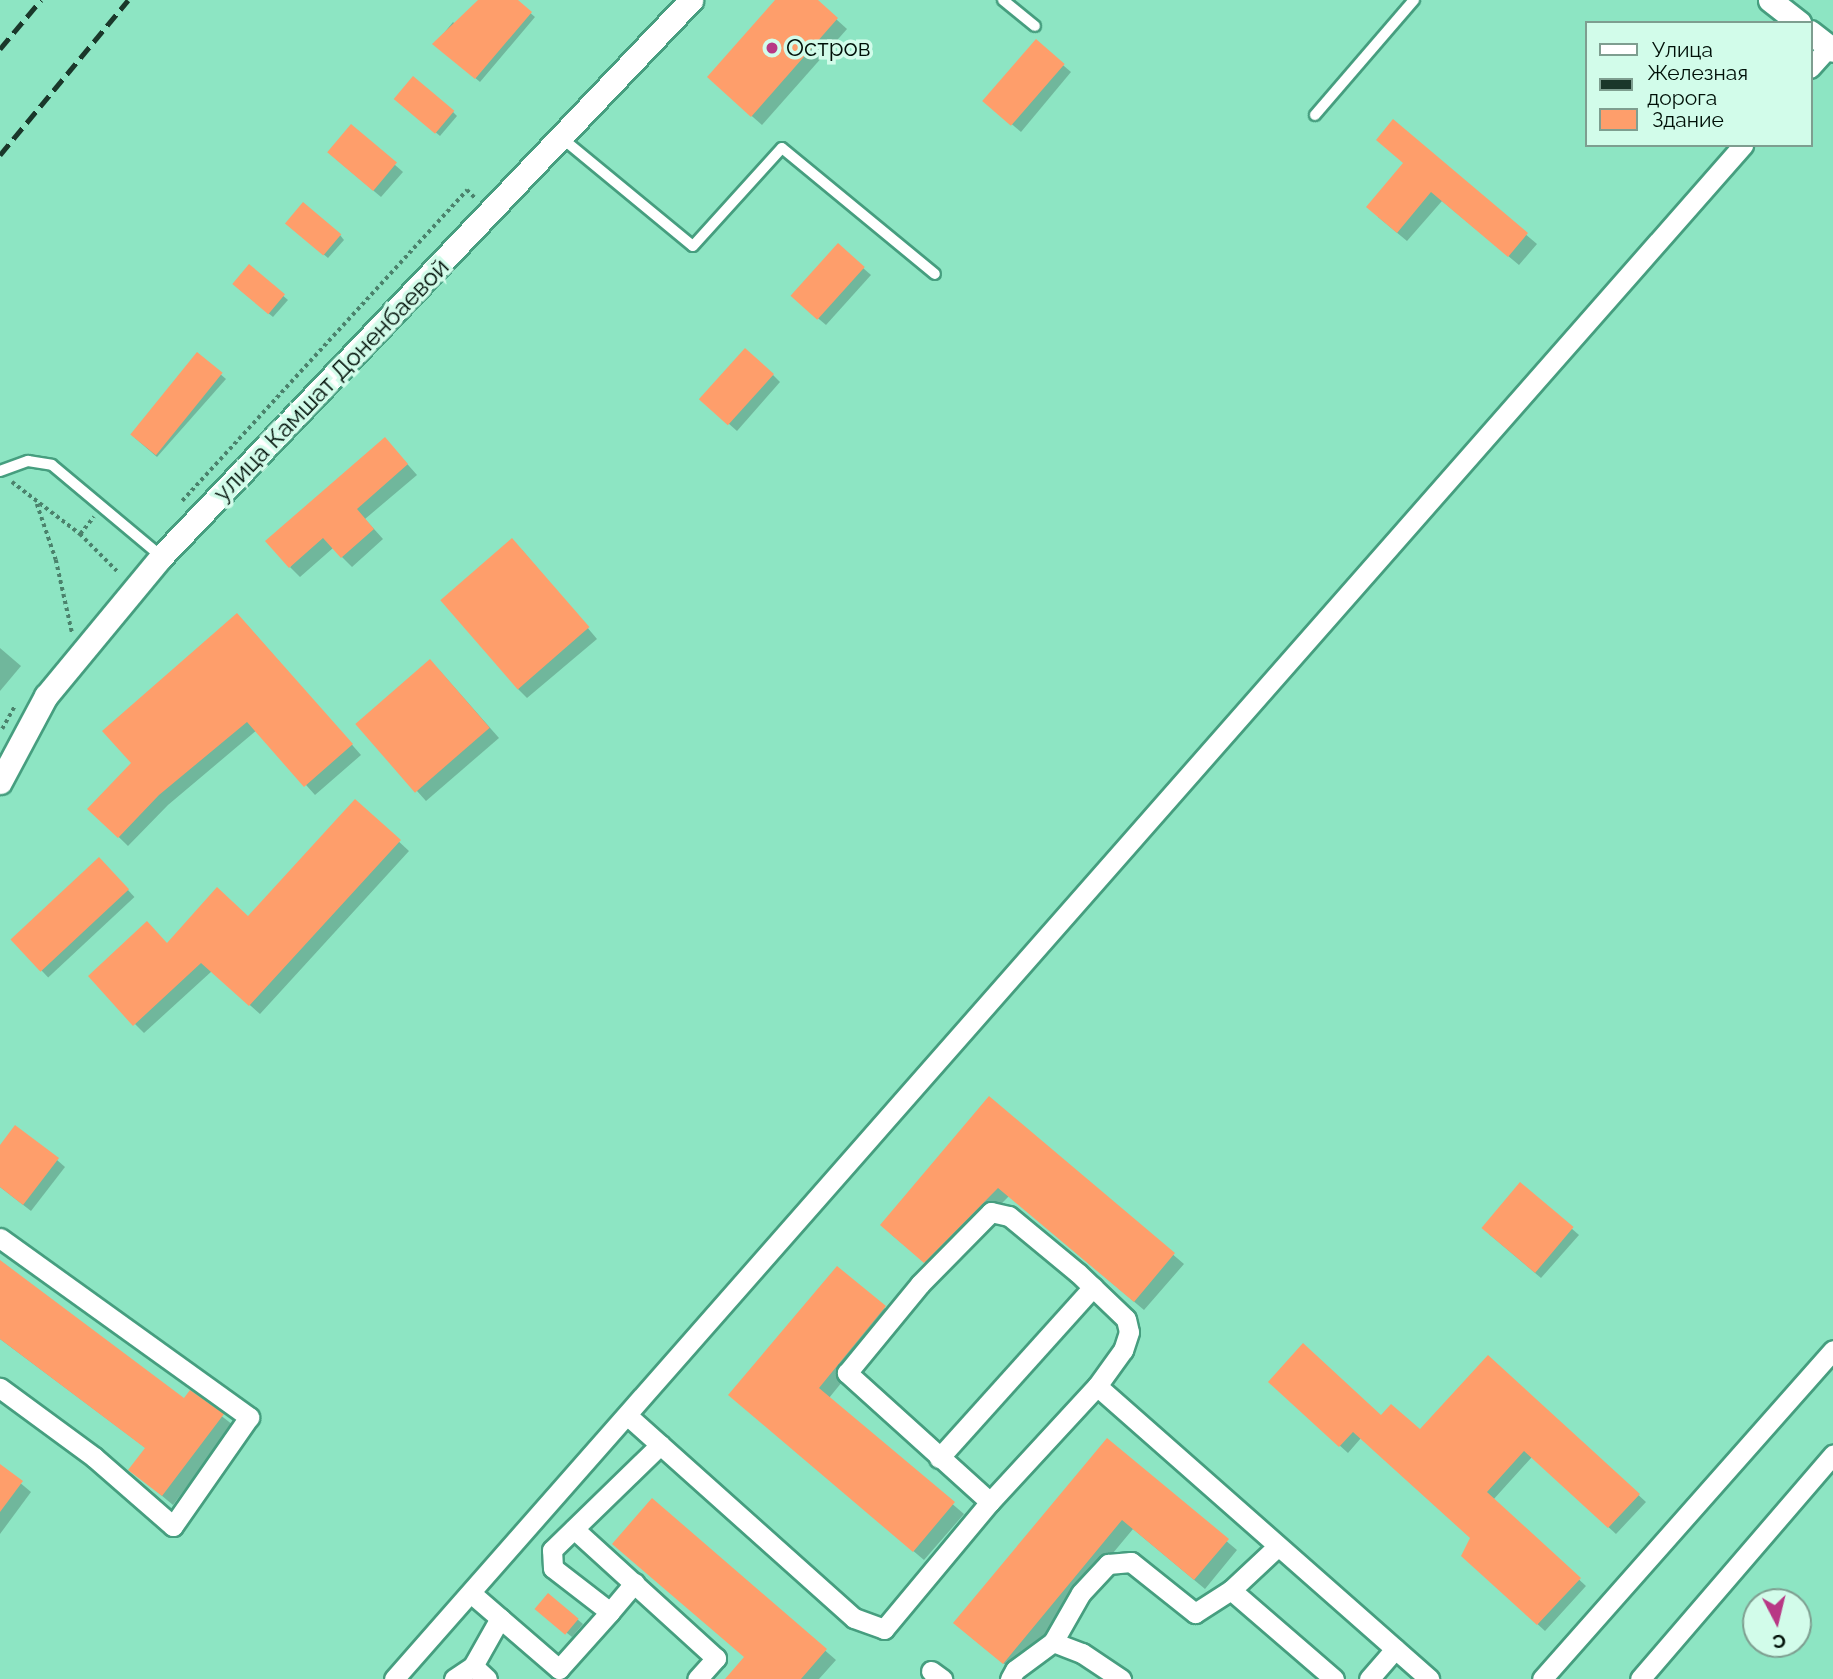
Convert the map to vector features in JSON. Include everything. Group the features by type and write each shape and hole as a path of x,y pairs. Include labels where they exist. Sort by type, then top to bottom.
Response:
{"street":[{"name":"улица Камшат Доненбаевой","path":"0,782 46,696 161,556 563,139 691,0"},
{"path":"1770,0 1796,21"},
{"path":"1812,34 1831,48 1812,66"},
{"path":"394,1679 472,1594 1741,147"},
{"path":"628,1416 854,1618 884,1629 990,1502 1097,1387 1124,1350 1129,1332 1126,1319 1093,1287 1009,1216 991,1212 920,1284 846,1373 990,1502"},
{"path":"0,1238 249,1417 173,1526 94,1457 0,1388"},
{"path":"939,1458 1093,1287"},
{"path":"1542,1679 1833,1350"},
{"path":"1097,1387 1429,1679"},
{"path":"610,1612 553,1568 552,1549 660,1445"},
{"path":"1640,1679 1833,1455"},
{"path":"574,1529 716,1658 696,1679"},
{"path":"1010,1679 1015,1670 1053,1642 1081,1593 1108,1564 1131,1562 1195,1613 1231,1590 1278,1546"},
{"path":"472,1594 556,1674 634,1583"},
{"path":"1231,1590 1334,1679"},
{"path":"454,1679 480,1672 500,1618"},
{"path":"1053,1642 1082,1653 1121,1679"},
{"path":"1369,1679 1395,1649"}],"lane":[{"path":"1003,0 1035,26"},
{"path":"1315,115 1414,0"},
{"path":"563,139 693,246 782,148 935,274"},
{"path":"0,471 28,461 52,465 161,556"}],"path":[{"path":"180,504 467,190 491,214"},
{"path":"11,481 120,570 112,581"},
{"path":"37,502 57,559 72,636 80,625"},
{"path":"0,734 16,704"}],"building":[{"path":"478,0 518,0 532,12 475,79 432,44"},
{"name":"Остров","path":"775,0 818,0 838,18 751,117 707,77"},
{"path":"1036,39 1065,64 1011,126 982,101"},
{"path":"413,76 454,111 435,134 394,99"},
{"path":"1393,119 1528,233 1508,257 1431,192 1397,233 1366,207 1403,163 1376,140"},
{"path":"351,124 397,163 373,191 327,152"},
{"path":"303,202 341,234 323,256 285,223"},
{"path":"838,243 865,267 817,320 790,296"},
{"path":"249,264 285,294 268,314 232,284"},
{"path":"745,348 774,374 728,425 699,399"},
{"path":"197,352 223,373 156,455 130,434"},
{"path":"385,437 408,464 357,509 374,529 341,558 323,538 289,568 265,541"},
{"path":"512,538 589,627 518,689 440,600"},
{"path":"237,613 353,744 304,787 247,722 159,795 118,838 87,809 131,763 102,731"},
{"path":"430,659 490,728 415,793 355,724"},
{"path":"355,799 401,840 249,1006 201,963 133,1026 88,976 147,921 167,943 217,887 248,916"},
{"path":"99,857 129,889 41,972 11,940"},
{"path":"989,1096 1175,1253 1134,1302 998,1188 924,1263 880,1225"},
{"path":"15,1125 59,1158 23,1205 0,1187 0,1145"},
{"path":"1520,1182 1574,1227 1535,1273 1481,1228"},
{"path":"0,1260 184,1398 190,1390 224,1414 162,1496 128,1470 145,1448 0,1339"},
{"path":"837,1266 886,1306 819,1388 955,1502 913,1552 728,1395"},
{"path":"1303,1343 1381,1415 1391,1404 1420,1429 1488,1355 1640,1494 1608,1528 1524,1451 1487,1492 1581,1578 1537,1625 1461,1556 1470,1538 1353,1432 1339,1447 1268,1382"},
{"path":"1107,1438 1229,1539 1194,1580 1122,1520 1003,1664 953,1623"},
{"path":"0,1464 23,1481 0,1512"},
{"path":"652,1498 827,1649 801,1679 725,1679 744,1657 612,1544"},
{"path":"548,1593 579,1619 565,1635 535,1609"}],"railway":[{"path":"0,49 41,0"},
{"path":"0,155 128,0"}],"place":[{"name":"Остров","path":"772,48"}]}
